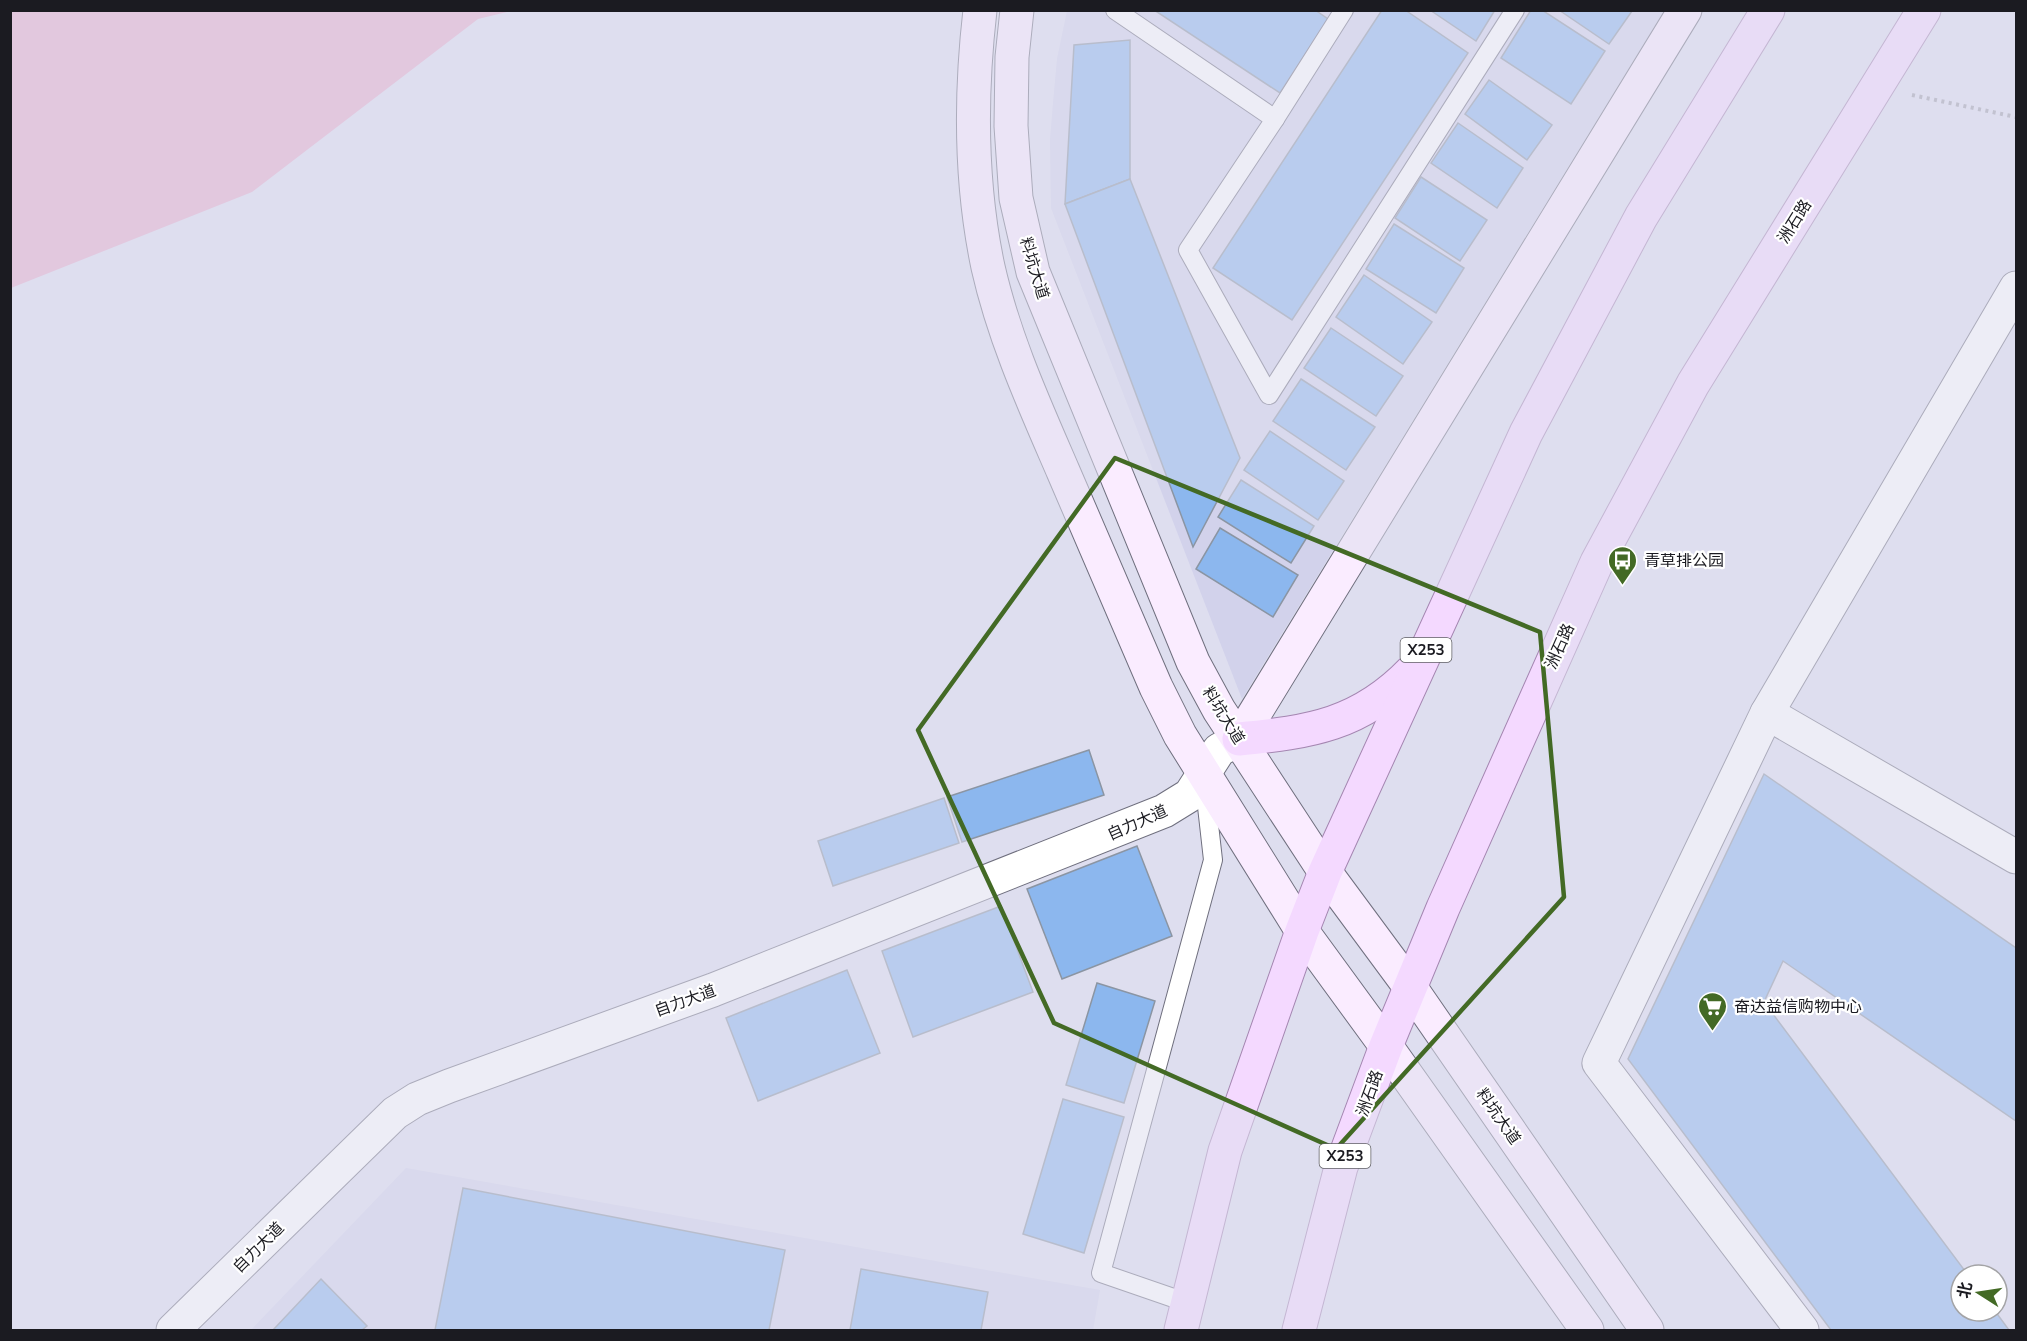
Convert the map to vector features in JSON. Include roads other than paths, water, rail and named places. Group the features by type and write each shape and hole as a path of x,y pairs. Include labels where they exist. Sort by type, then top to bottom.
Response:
{"main road":[{"name":"X253","path":"1185,1317 1225,1151 1325,872 1526,434 1635,227 1768,10"},
{"name":"洲石路","path":"1299,1330 1341,1167 1386,1046 1452,887 1597,562 1693,384 1924,10"},
{"path":"1239,739 1301,732 1337,723 1375,703 1397,686 1421,662"}],"street":[{"path":"980,10 974,62 972,127 976,197 988,267 1003,324 1025,383 1156,687 1180,735 1302,931 1587,1330"},
{"name":"料坑大道","path":"1017,10 1012,57 1011,136 1016,198 1033,272 1193,662 1219,710 1325,872 1410,987 1647,1330"},
{"path":"1239,739 1685,10"},
{"path":"1802,1330 1599,1063 1767,713 2016,288"},
{"path":"1767,713 2016,857"},
{"name":"自力大道","path":"173,1330 347,1158 395,1113 417,1099 713,990 1164,812 1190,795 1219,750 1239,739"}],"lane":[{"path":"1115,10 1275,119"},
{"path":"1344,10 1188,250 1269,395 1515,10"},
{"path":"1185,1317 1101,1274 1213,860 1204,772"}],"place":[{"name":"青草排公园","path":"1623,586"},
{"name":"奋达益信购物中心","path":"1713,1032"}]}
